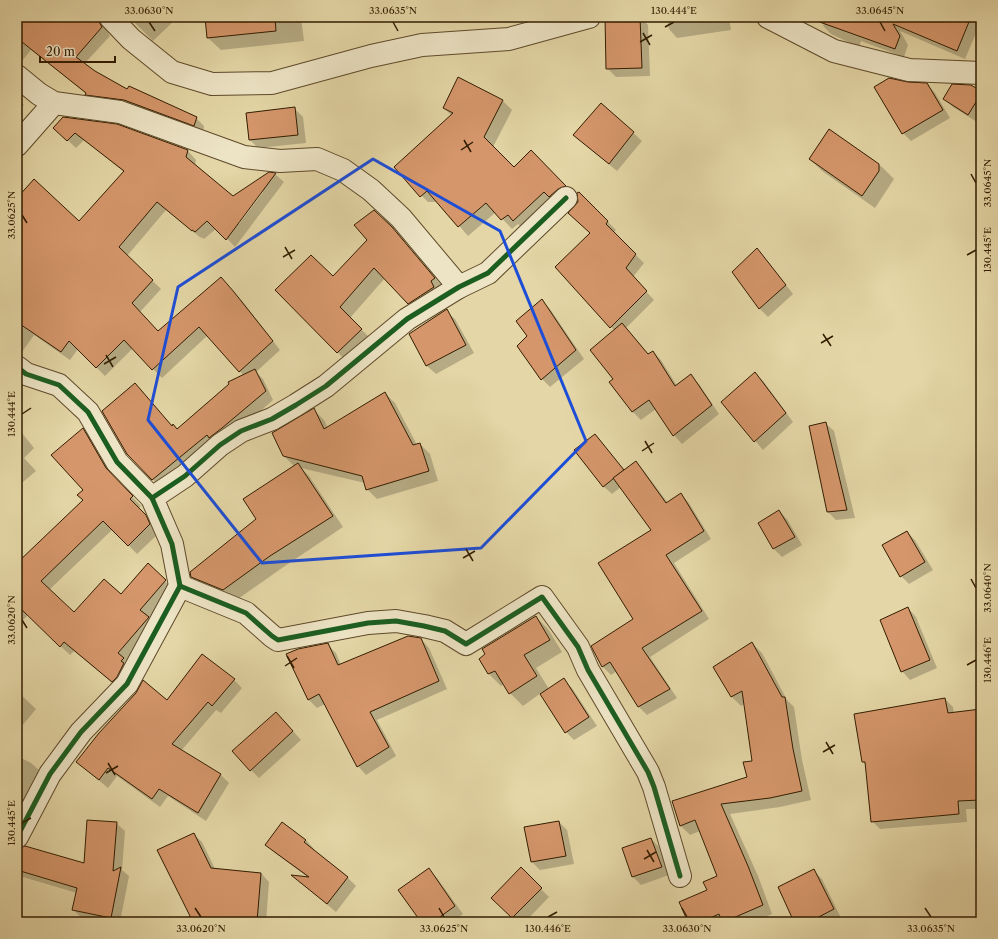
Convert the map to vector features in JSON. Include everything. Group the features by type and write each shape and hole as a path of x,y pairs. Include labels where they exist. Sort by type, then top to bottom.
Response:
{"street":[{"path":"110,17 131,39 172,72 212,84 219,84 272,83 371,56 422,45 509,39 589,17"},
{"path":"768,17 834,51 908,70 981,72"},
{"path":"17,76 39,94 54,103 120,112 244,157 280,161 317,159 343,170 371,190 401,218 459,287"},
{"path":"17,145 54,103"},
{"path":"152,498 186,476 220,445 241,431 272,419 326,386 407,319 459,287 488,273 566,198"},
{"path":"17,366 26,374 59,385 88,412 116,462 152,498 172,544 180,586 127,684 81,732 50,774 17,837"},
{"path":"180,586 246,613 278,640 368,623 396,621 444,631 466,644 542,597 578,647 588,670 648,772 654,787 680,876"}],"highlighted area":[{"path":"373,159 500,231 586,441 481,548 262,563 148,420 178,287"}],"building":[{"path":"17,17 98,17 102,27 76,57 95,71 127,89 129,86 197,117 194,126 124,100 85,95 86,93 17,38"},
{"path":"205,17 275,17 276,31 207,38"},
{"path":"605,17 640,17 642,68 606,69"},
{"path":"814,17 971,17 957,51 893,24 900,36 895,49 814,20"},
{"path":"458,77 503,100 484,137 514,167 531,150 566,186 558,189 549,197 544,192 513,221 508,215 501,220 486,203 458,227 427,191 420,197 394,167 453,113 443,108"},
{"path":"889,78 908,82 927,83 943,110 902,134 874,87"},
{"path":"952,84 971,85 981,91 981,94 968,115 943,99"},
{"path":"601,103 634,132 609,164 573,135"},
{"path":"295,107 298,135 249,140 246,113"},
{"path":"63,117 117,124 188,150 186,157 233,196 269,172 276,173 226,240 207,221 195,232 192,231 157,202 119,247 153,280 132,303 158,331 221,277 273,341 239,372 199,327 152,370 124,340 96,368 69,341 61,352 17,322 17,198 34,179 79,221 124,171 75,133 67,141 53,128"},
{"path":"829,129 879,164 879,171 862,196 809,159"},
{"path":"579,192 608,221 606,224 636,254 626,268 647,291 610,328 555,267 590,233 568,213 578,202 577,193"},
{"path":"374,210 392,227 435,278 431,281 434,287 408,304 374,268 340,307 362,329 337,353 275,290 311,255 333,276 367,240 354,225"},
{"path":"757,248 786,285 759,309 732,272"},
{"path":"542,299 576,350 541,380 517,346 527,336 516,321"},
{"path":"447,309 466,345 426,366 409,334"},
{"path":"622,323 648,354 653,351 675,386 691,374 712,405 673,436 649,400 632,412 609,382 613,379 590,350"},
{"path":"255,369 266,391 222,428 209,438 207,435 152,480 127,454 102,411 135,383 172,426 173,424 177,429 229,384 228,382"},
{"path":"755,372 786,413 754,442 721,402"},
{"path":"385,392 413,445 420,443 429,471 366,490 362,476 283,456 272,433 314,408 324,429"},
{"path":"826,422 847,510 827,512 809,426"},
{"path":"83,428 106,468 133,496 130,499 146,515 150,524 128,546 103,521 41,581 74,612 104,579 121,594 148,563 166,580 140,610 149,617 118,653 124,658 121,661 124,663 117,677 112,682 64,642 60,647 17,605 17,563 83,500 77,495 83,490 51,455"},
{"path":"595,434 624,470 603,487 574,450"},
{"path":"636,461 666,503 681,493 704,531 666,555 702,611 642,648 670,689 638,707 610,662 602,667 591,646 633,619 598,563 651,530 613,478"},
{"path":"298,463 333,516 270,556 223,590 191,577 190,572 256,519 243,499"},
{"path":"779,510 795,537 773,549 758,523"},
{"path":"907,531 925,562 900,577 882,545"},
{"path":"908,607 930,660 901,672 880,620"},
{"path":"536,616 550,640 524,655 537,676 509,694 495,671 488,674 479,659 485,654 482,649"},
{"path":"408,636 421,638 439,681 370,712 389,747 357,767 319,694 308,700 286,654 298,649 328,643 338,665"},
{"path":"752,642 782,697 785,697 793,749 802,791 770,798 721,804 763,905 724,922 722,922 719,914 701,922 688,922 679,902 707,890 703,882 717,876 695,820 680,826 672,801 747,777 743,762 752,761 742,691 731,697 713,667"},
{"path":"202,654 235,679 212,706 208,702 172,744 221,774 198,813 159,789 152,799 108,768 99,780 76,762 99,733 136,693 143,680 167,700"},
{"path":"564,678 589,717 565,733 540,694"},
{"path":"945,698 948,713 981,709 981,800 958,801 959,814 871,822 865,762 862,762 854,714"},
{"path":"276,712 293,731 250,771 232,751"},
{"path":"87,820 117,822 113,871 121,867 111,918 72,910 77,888 17,870 17,849 25,846 84,863"},
{"path":"559,821 566,856 531,862 524,827"},
{"path":"282,822 306,840 304,842 348,877 327,904 291,875 309,877 265,845"},
{"path":"194,833 211,868 261,873 257,922 193,922 157,850"},
{"path":"651,838 662,867 632,877 622,848"},
{"path":"521,867 542,888 512,918 491,898"},
{"path":"429,868 455,906 433,922 421,922 398,890"},
{"path":"814,869 834,909 809,922 794,922 778,887"}],"cycle path":[{"path":"152,498 185,476 220,445 241,431 272,419 326,386 407,319 459,287 488,273 566,198"},
{"path":"17,367 26,374 59,385 88,412 117,462 152,498 172,544 180,586 127,684 81,732 50,774 17,837"},
{"path":"180,586 246,613 278,640 368,623 396,621 445,631 466,644 542,597 578,647 588,670 648,772 654,787 680,876"}]}
